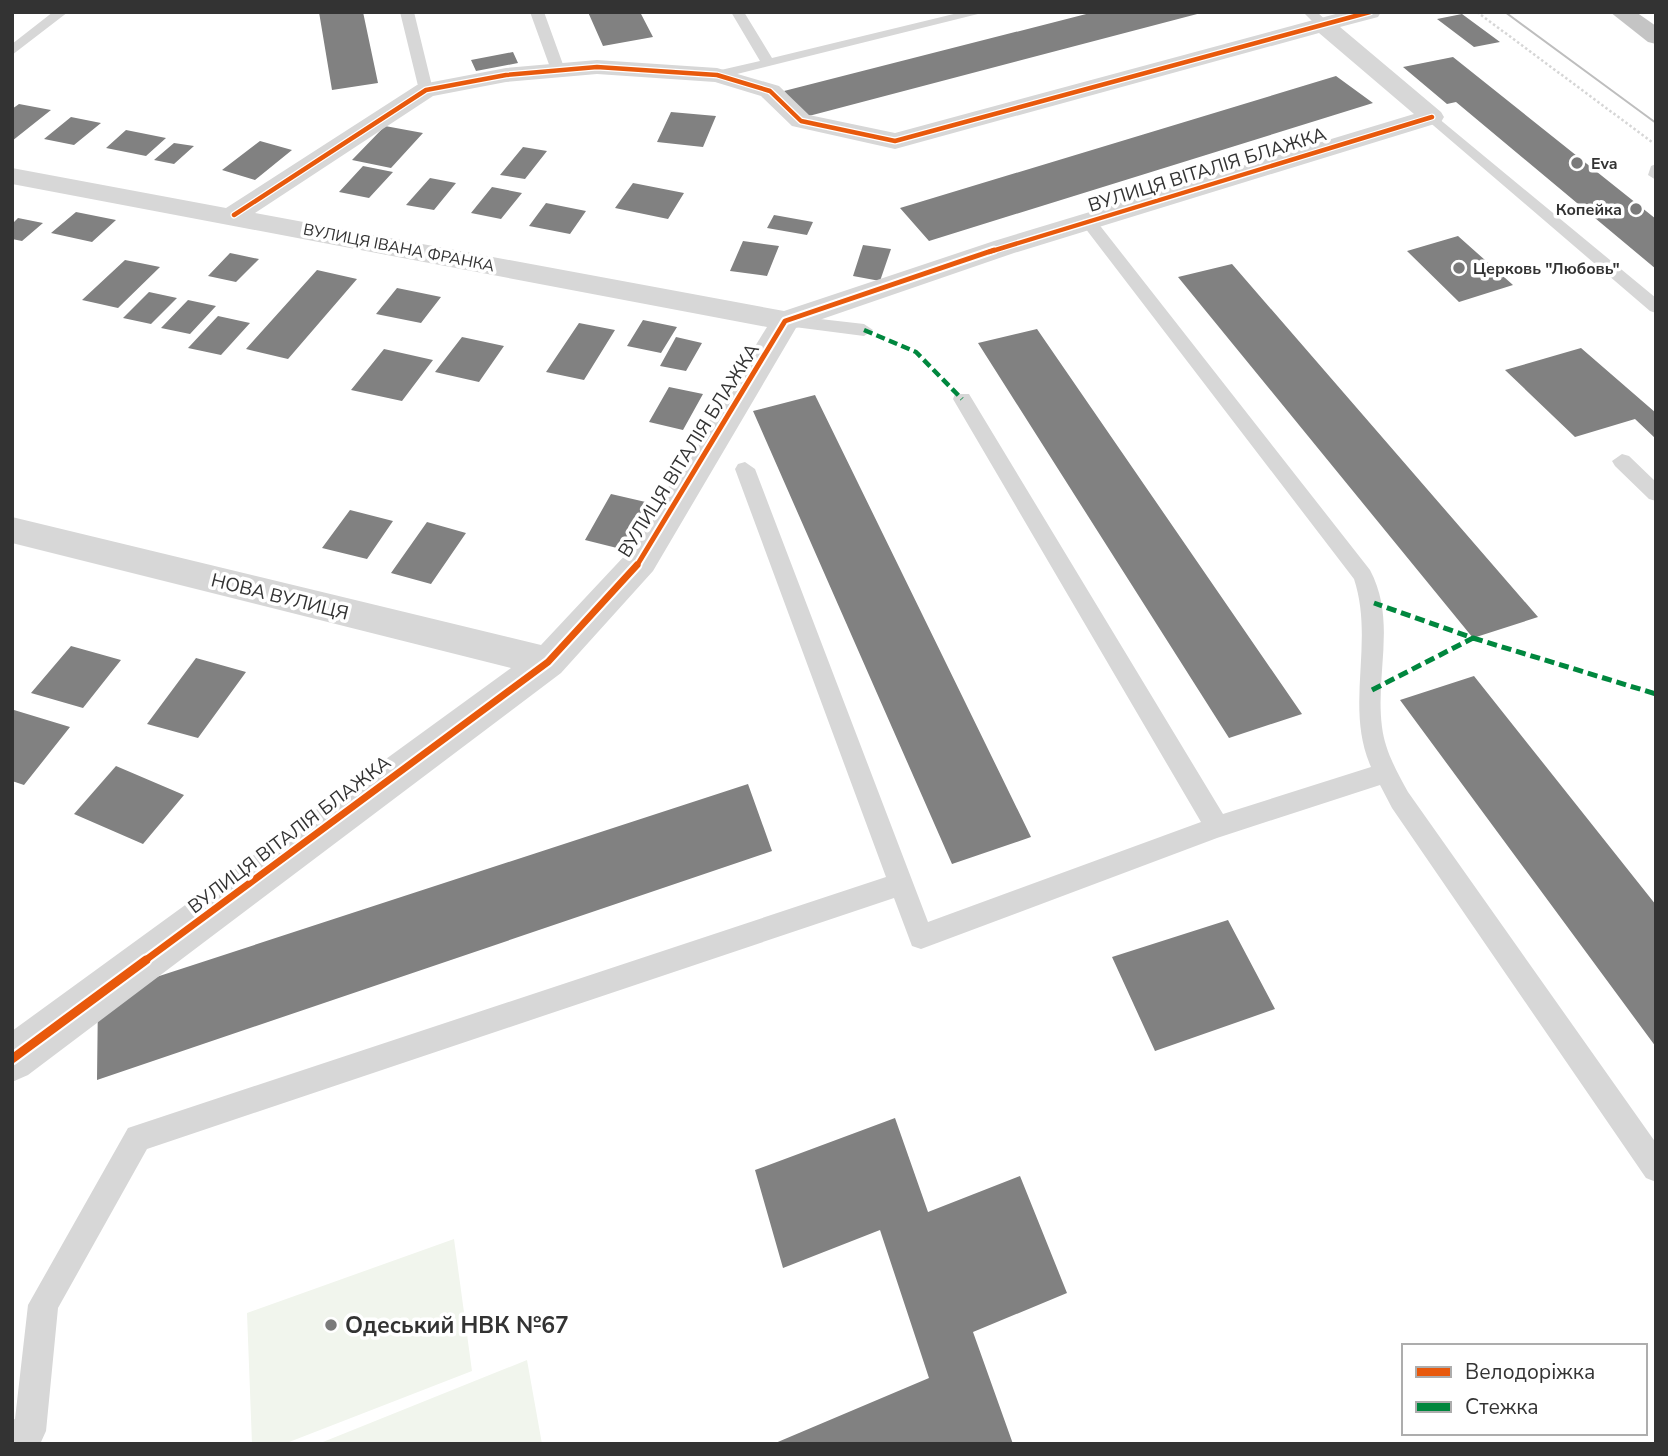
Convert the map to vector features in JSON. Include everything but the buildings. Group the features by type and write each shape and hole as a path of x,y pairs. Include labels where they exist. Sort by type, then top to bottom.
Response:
{"highway":[{"path":"1621,12 1656,37"}],"street":[{"path":"234,215 426,90 506,75 597,67 717,75 770,91 801,121 894,141 1317,19 1370,12"},
{"path":"1317,19 1432,117"},
{"name":"ВУЛИЦЯ ВІТАЛІЯ БЛАЖКА","path":"12,1059 548,662 641,561 785,321 1088,222 1432,117"},
{"name":"ВУЛИЦЯ ІВАНА ФРАНКА","path":"12,176 234,215 785,321"},
{"name":"НОВА ВУЛИЦЯ","path":"12,530 548,662"}],"lane":[{"path":"12,51 62,12"},
{"path":"407,12 426,90"},
{"path":"537,12 558,70"},
{"path":"737,12 768,63"},
{"path":"717,75 934,17 980,12"},
{"path":"1432,117 1656,307"},
{"path":"1656,169 1656,175"},
{"path":"1088,222 1363,576 1374,603 1377,629 1370,721 1386,773 1400,800 1656,1168"},
{"path":"785,321 864,330"},
{"path":"962,400 1217,827"},
{"path":"1622,461 1656,494"},
{"path":"745,468 921,937 1217,827 1386,773"},
{"path":"12,1436 30,1431 43,1305 138,1138 901,884"}],"path":[{"path":"1477,12 1656,145"}],"shaded area":[{"path":"454,1239 472,1371 284,1444 252,1444 247,1313"},
{"path":"527,1360 542,1444 318,1444"}],"tram line":[{"path":"1505,12 1656,123"}],"marked path":[{"path":"864,330 916,352 962,399"},
{"path":"1372,690 1473,638 1374,603"},
{"path":"1473,638 1656,694"}],"cycle path":[{"path":"234,215 426,90 506,75 597,67 717,75 770,91 801,121 895,141 1370,12"},
{"path":"12,1059 548,662 641,561 785,321 1004,247 1432,117"}],"place":[{"name":"Eva","path":"1577,163"},
{"name":"Копейка","path":"1636,209"},
{"name":"Церковь \"Любовь\"","path":"1459,268"},
{"name":"Одеський НВК №67","path":"331,1325"}]}
